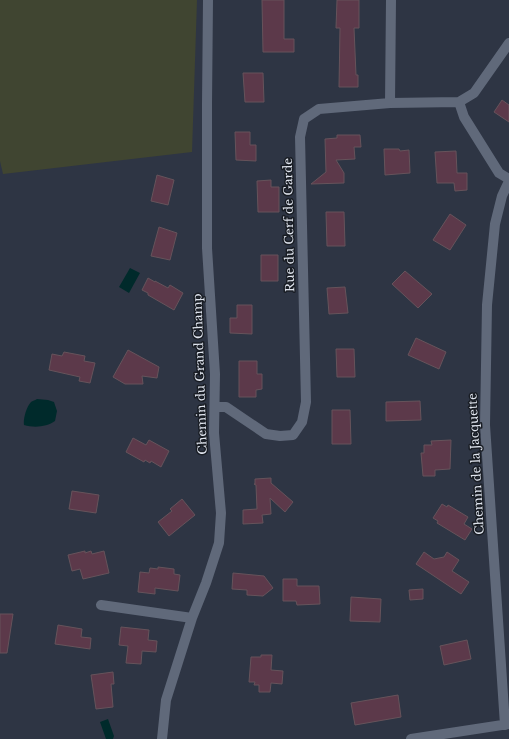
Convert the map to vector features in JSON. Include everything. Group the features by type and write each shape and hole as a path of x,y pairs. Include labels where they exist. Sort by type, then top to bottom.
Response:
{"street":[{"name":"Chemin du Grand Champ","path":"162,739 166,700 192,618 206,583 219,543 221,513 214,433 215,374 207,248 208,0"},
{"path":"391,0 390,103 459,102 474,93 509,42"},
{"path":"459,102 464,117 499,173 509,180"},
{"name":"Rue du Cerf de Garde","path":"215,407 226,407 266,434 280,436 293,435 302,422 306,402 300,136 304,119 319,109 390,103"},
{"name":"Chemin de la Jacquette","path":"507,724 485,425 487,305 495,224 502,196 509,180"},
{"path":"101,605 192,618"},
{"path":"411,739 422,736 507,724"}],"shaded area":[{"path":"0,0 197,0 192,152 3,174 0,161"},
{"path":"130,268 140,273 129,293 119,287"},
{"path":"37,399 54,402 57,411 55,421 48,425 24,425 24,417 28,407 31,402"},
{"path":"108,719 114,736 113,739 106,739 100,722"}],"building":[{"path":"262,0 284,0 284,39 294,39 294,52 263,52"},
{"path":"337,0 359,0 359,28 354,28 358,87 339,87 340,28 336,28"},
{"path":"243,73 263,73 264,102 245,102"},
{"path":"502,100 509,105 509,122 494,112"},
{"path":"235,132 250,132 250,145 256,145 256,161 236,160"},
{"path":"337,135 360,135 361,147 354,147 355,159 336,160 344,173 344,183 311,184 326,172 325,139 337,138"},
{"path":"384,149 399,149 400,151 409,150 410,173 385,175"},
{"path":"456,151 457,173 467,173 467,190 455,191 454,183 437,183 435,152"},
{"path":"157,175 174,180 168,205 151,201"},
{"path":"271,180 271,187 279,187 279,212 258,212 257,181"},
{"path":"326,212 344,212 345,246 327,246"},
{"path":"450,214 466,225 450,250 433,240"},
{"path":"159,227 177,233 170,260 151,256"},
{"path":"261,255 278,255 278,281 261,281"},
{"path":"405,271 432,294 418,308 392,284"},
{"path":"148,278 168,288 170,285 183,293 174,310 142,290"},
{"path":"345,287 348,313 329,314 327,288"},
{"path":"237,305 252,305 252,334 230,333 230,318 237,318"},
{"path":"416,338 446,352 439,369 408,355"},
{"path":"336,349 354,349 355,377 337,377"},
{"path":"128,350 159,367 157,378 142,376 143,384 125,384 113,377"},
{"path":"64,352 85,356 84,361 95,363 90,383 79,381 80,377 49,370 52,354 62,356"},
{"path":"239,361 257,361 257,374 262,374 262,389 256,390 256,397 239,397"},
{"path":"420,401 421,420 386,421 386,402"},
{"path":"332,410 350,410 351,444 332,444"},
{"path":"133,438 146,445 149,440 169,451 161,467 151,461 150,463 145,460 144,462 126,452"},
{"path":"451,440 450,469 435,470 435,476 423,476 421,453 424,453 424,445 432,445 431,441"},
{"path":"271,478 271,483 293,502 285,512 270,498 271,514 262,515 263,523 243,524 243,510 257,509 256,485 254,484 255,479"},
{"path":"72,491 99,495 96,513 69,509"},
{"path":"182,499 195,515 169,536 158,522 172,511 170,509"},
{"path":"442,504 447,507 448,505 468,517 464,524 472,529 465,540 437,523 438,521 433,518"},
{"path":"85,551 85,553 91,551 92,554 104,551 109,573 83,579 80,569 72,571 68,555"},
{"path":"424,552 434,559 444,557 447,552 459,560 452,571 469,582 461,594 416,564"},
{"path":"158,567 174,569 174,574 180,575 178,591 155,588 155,594 138,592 140,572 149,573 150,568 158,569"},
{"path":"233,573 264,576 273,588 263,596 247,595 247,590 232,589"},
{"path":"283,579 297,579 297,586 319,586 320,604 297,605 296,601 283,601"},
{"path":"423,589 423,599 410,600 409,590"},
{"path":"351,597 381,599 380,622 350,621"},
{"path":"0,614 13,614 7,653 0,653"},
{"path":"58,625 82,629 81,637 91,638 90,649 55,644"},
{"path":"121,627 149,630 148,640 157,641 156,652 142,651 141,664 126,663 128,646 119,645"},
{"path":"467,640 471,659 444,665 440,646"},
{"path":"261,655 272,655 271,670 283,671 282,684 271,683 270,692 259,692 259,685 254,685 255,682 249,682 251,657 261,657"},
{"path":"113,672 114,684 111,684 113,707 96,709 91,675"},
{"path":"398,695 401,717 355,725 351,703"}]}
